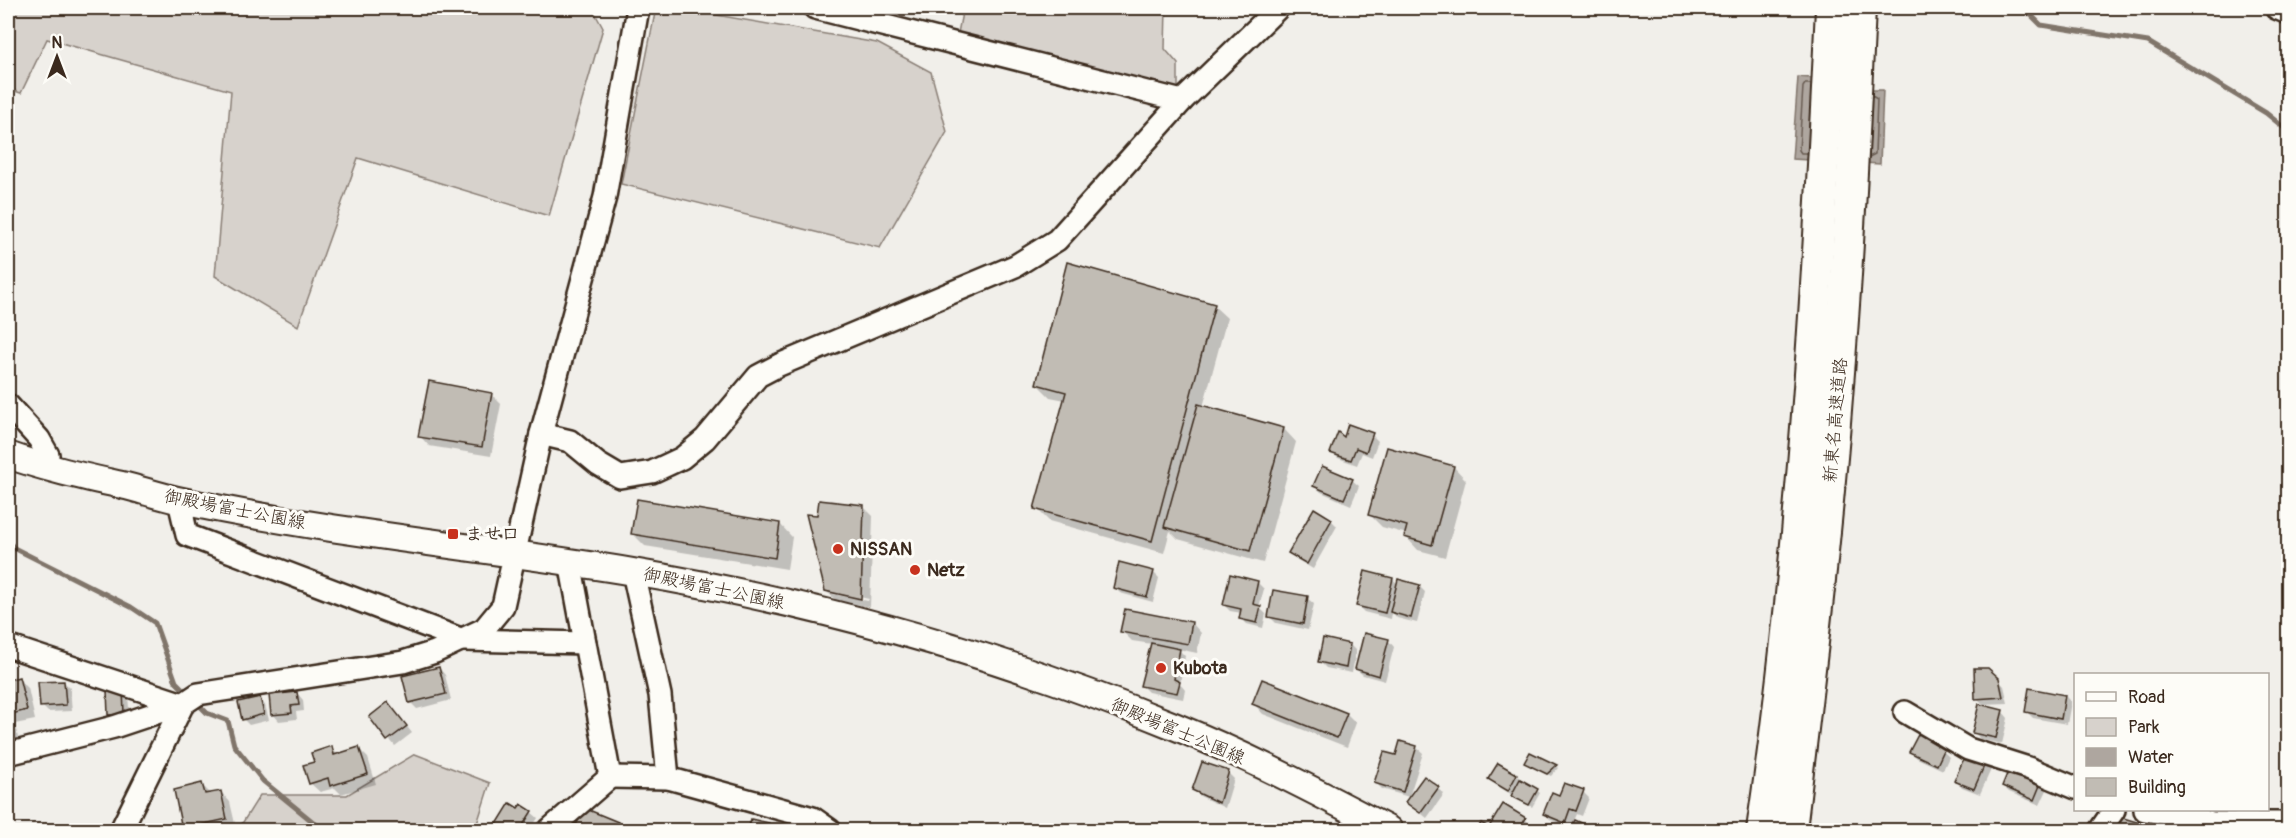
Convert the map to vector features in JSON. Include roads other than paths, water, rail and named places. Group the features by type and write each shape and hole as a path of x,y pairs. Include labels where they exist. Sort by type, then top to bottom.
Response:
{"highway":[{"name":"新東名高速道路","path":"1762,831 1775,744 1809,397 1831,8"},
{"name":"新東名高速道路","path":"1791,831 1821,570 1837,399 1851,199 1860,8"}],"main road":[{"name":"御殿場富士公園線","path":"8,455 44,468 179,501 269,518 633,572 748,594 847,618 944,645 1043,677 1176,726 1310,788 1389,831"}],"street":[{"path":"8,754 114,727 183,704 198,694 403,662 435,652 484,629 503,606 541,434 605,197 638,8"},
{"path":"815,8 1182,101"},
{"path":"541,434 570,441 598,464 620,477 652,472 682,458 705,439 758,376 779,365 1015,266 1057,240 1182,101 1278,8"},
{"path":"2276,8 2289,13"},
{"path":"8,405 44,447 48,455 44,468"},
{"path":"179,501 186,535 463,640 585,642"},
{"path":"570,562 610,777"},
{"path":"633,572 660,695 668,778"},
{"path":"8,646 183,704"},
{"path":"121,831 183,704"},
{"path":"1905,712 1968,749 2028,768 2074,787"},
{"path":"549,831 610,777 668,778 819,827"},
{"path":"2100,831 2113,811"},
{"path":"2150,811 2213,823 2289,823"}],"water":[{"path":"1798,77 1865,82 1865,90 1883,90 1880,164 1792,159"}],"waterway":[{"path":"2024,8 2041,25 2148,42 2266,113 2288,131"},
{"path":"8,541 14,548 131,607 155,623 176,682 189,695"},
{"path":"196,702 207,713 228,721 234,745 263,781 323,830"}],"place":[{"name":"ませ口","path":"453,534"},
{"name":"NISSAN","path":"838,549"},
{"name":"Netz","path":"915,570"},
{"name":"Kubota","path":"1161,668"}]}
